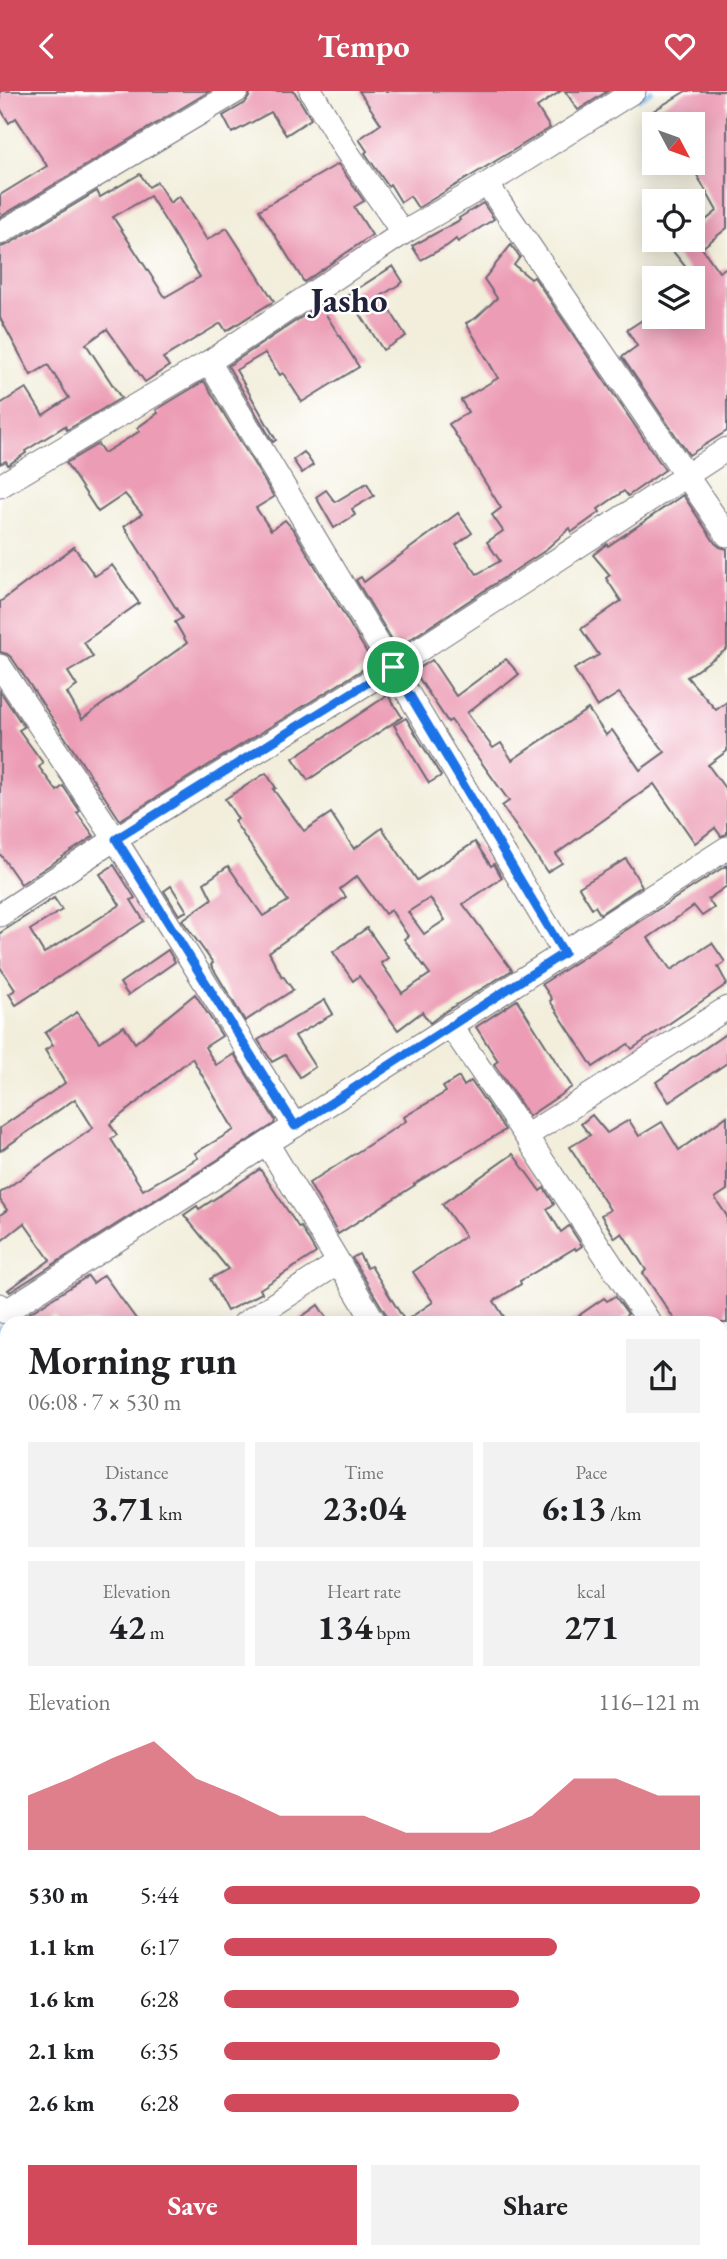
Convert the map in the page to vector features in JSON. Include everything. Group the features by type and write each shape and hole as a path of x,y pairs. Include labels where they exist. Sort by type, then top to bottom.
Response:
{"street":[{"path":"0,233 237,91"},
{"path":"311,91 345,149 403,233"},
{"path":"0,486 209,362 403,233 487,184 634,91"},
{"path":"487,184 727,535"},
{"path":"209,362 564,953"},
{"path":"0,915 116,839 393,667 727,449"},
{"path":"0,666 116,839 295,1126"},
{"path":"0,1305 5,1312 727,848"},
{"path":"526,1136 727,1008"},
{"path":"450,1025 645,1316"},
{"path":"268,1145 371,1316"},
{"path":"256,1316 338,1263"}],"building":[{"path":"0,91 210,91 0,217 0,195 47,166 16,118 9,123 0,108"},
{"path":"251,91 294,91 311,119 286,135 271,112 232,133 223,116 245,103"},
{"path":"359,91 561,91 537,107 550,128 418,208 410,196 401,202 365,153 367,151 359,139 381,124"},
{"path":"565,91 608,91 578,110"},
{"path":"686,91 727,91 727,228 705,246 705,221 717,211 697,175 705,175 705,112 653,111"},
{"path":"338,164 364,201 354,207 372,235 304,282 259,210"},
{"path":"140,174 149,187 157,182 170,203 179,196 207,240 227,228 274,301 226,331 221,323 163,358 169,366 145,382 107,329 86,344 121,398 67,430 65,426 8,465 6,461 0,464 0,404 26,388 43,415 69,398 48,365 31,375 0,318 0,247 97,191 100,197","holes":["150,196 200,277 165,297 113,217"]},
{"path":"483,203 494,219 458,242 456,239 421,260 412,246 460,220 459,218"},
{"path":"511,245 520,257 514,265 531,279 534,277 665,470 628,496 624,491 572,532 570,528 543,552 397,648 356,580 361,577 364,582 458,513 472,533 456,545 477,574 500,561 487,542 503,531 492,515 501,508 449,424 468,412 461,400 498,378 466,323 476,318 497,298 484,279"},
{"path":"673,252 705,252 719,272 727,267 727,431 689,455 622,357 637,346 627,330 642,320 642,329 705,329 705,266 685,266"},
{"path":"393,266 403,282 381,296 406,336 383,350 348,295"},
{"path":"320,305 359,367 302,402 283,373 280,375 265,353 236,370 276,440 273,442 228,366"},
{"path":"204,381 274,497 256,508 271,530 285,520 293,529 373,663 120,820 12,658 0,652 0,602 74,547 95,576 112,565 139,603 84,642 93,657 68,672 77,686 67,693 82,719 187,643 175,622 182,618 124,526 142,514 125,494 98,512 66,463 98,444 104,453 140,431 137,428 158,413 156,410"},
{"path":"304,452 313,465 302,473 293,460"},
{"path":"367,483 374,496 352,509 355,515 334,528 316,497 326,490 335,502"},
{"path":"683,495 715,543 727,549 727,649 687,677 716,710 727,702 727,751 708,765 727,791 727,834 721,836 715,828 695,843 654,784 556,854 562,863 547,872 502,806 509,801 451,720 448,722 414,671 432,660 456,696 506,659 519,674 467,713 493,748 501,743 512,760 588,709 606,735 612,730 640,770 665,752 619,693 597,707 574,669 599,655 581,629 621,601 606,578 610,575 593,555"},
{"path":"0,691 24,727 19,730 43,763 39,767 57,791 63,786 80,811 77,813 94,836 21,884 0,854"},
{"path":"388,695 402,717 308,780 293,758"},
{"path":"406,718 441,776 429,783 394,725"},
{"path":"266,773 276,788 273,789 304,831 331,813 354,849 382,828 417,880 475,842 502,878 463,904 512,970 430,1023 422,1012 398,1030 359,976 353,981 333,952 367,928 388,958 381,963 402,993 430,974 404,939 408,936 391,910 385,914 357,876 340,889 346,897 269,952 282,977 293,990 245,1021 211,965 213,963 182,920 212,899 204,883 228,866 263,916 288,901 234,821 238,819 225,799","holes":["430,898 445,920 424,934 408,912"]},
{"path":"626,859 642,886 600,914 595,906 592,908 579,887"},
{"path":"114,865 135,898 131,900 144,921 16,1005 9,994 15,990 0,967 0,933 54,898 62,910 30,930 44,953 120,905 100,874"},
{"path":"727,865 727,886 708,899 714,908 702,916 694,906 648,938 671,970 712,943 725,962 718,967 727,984 632,1049 628,1044 593,1067 542,984"},
{"path":"171,886 187,911 179,915 164,891"},
{"path":"168,950 175,962 128,995 120,983"},
{"path":"195,994 222,1036 205,1047 216,1065 234,1054 275,1120 274,1124 10,1292 8,1290 50,1260 24,1223 0,1242 0,1215 7,1210 0,1200 0,1193 93,1128 75,1099 0,1151 0,1128 65,1083 45,1050 53,1045 45,1033 77,1012 99,1042 124,1026 135,1043","holes":["192,1058 234,1130 195,1153 198,1158 143,1190 111,1139 117,1135 110,1124"]},
{"path":"325,1000 333,1014 295,1036 315,1067 300,1077 285,1055 272,1062 258,1040"},
{"path":"517,1000 572,1087 529,1116 494,1064 498,1061 476,1027"},
{"path":"727,1033 727,1063 669,1102 656,1082"},
{"path":"459,1077 464,1086 471,1081 505,1130 414,1184 338,1234 309,1183 406,1121 404,1117 446,1092 443,1087"},
{"path":"592,1115 607,1133 629,1120 639,1136 662,1122 679,1150 727,1116 727,1190 715,1198 727,1216 727,1316 672,1316 643,1273 646,1270 622,1233 615,1238 601,1215 610,1210 570,1147 590,1135 581,1124"},
{"path":"513,1154 540,1191 544,1188 554,1204 547,1209 561,1232 569,1226 582,1246 520,1281 521,1284 494,1301 504,1316 412,1316 433,1302 413,1272 465,1236 442,1204"},
{"path":"260,1169 316,1253 260,1289 262,1293 227,1311 210,1279 228,1269 184,1215 197,1206 199,1209"},
{"path":"359,1254 367,1268 371,1266 402,1316 387,1316 352,1258"},
{"path":"104,1275 134,1316 25,1316 88,1276 93,1283"},
{"path":"615,1296 628,1314 578,1316 604,1298 607,1301"},
{"path":"318,1305 325,1316 303,1316"}],"waterway":[{"path":"639,99 651,91"}],"district":[{"name":"Jasho","path":"349,299"}],"route":[{"path":"393,667 564,953 295,1126 116,839 393,667"}]}
